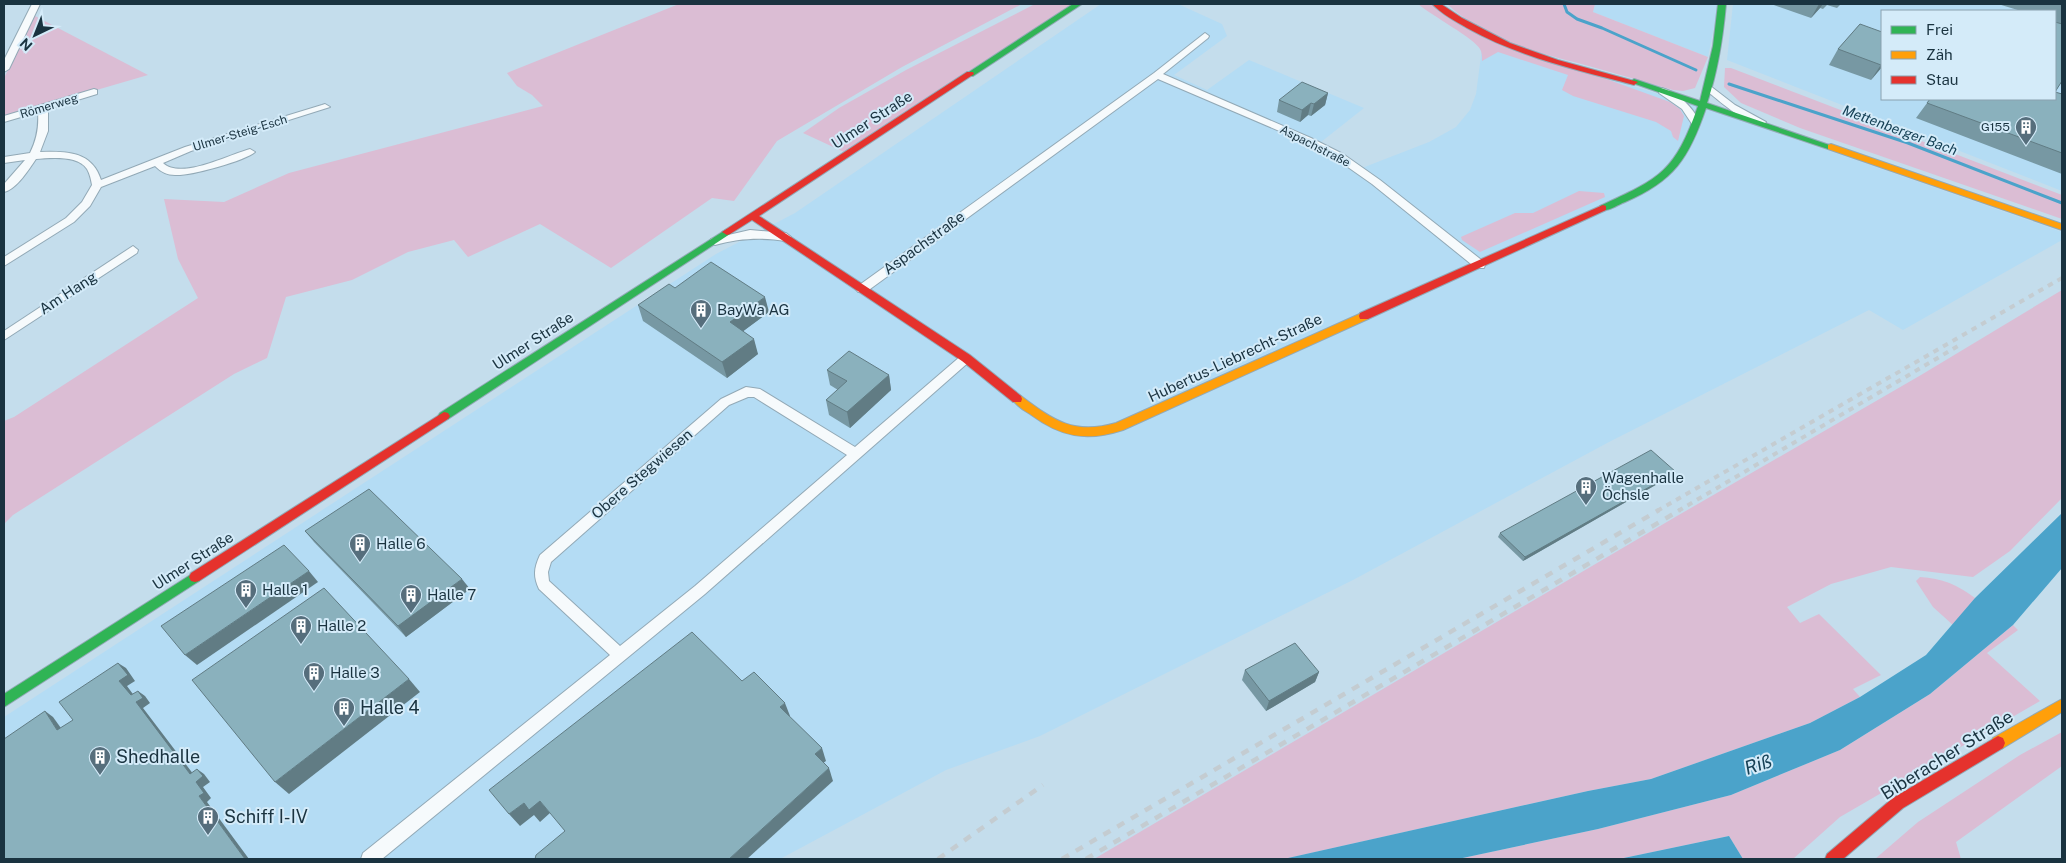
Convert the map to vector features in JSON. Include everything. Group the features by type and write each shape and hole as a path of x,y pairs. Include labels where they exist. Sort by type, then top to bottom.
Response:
{"main road":[{"name":"Ulmer Straße","path":"4,701 1078,4"},
{"path":"1436,4 1474,31 1524,52 1662,91 2060,226"},
{"name":"Hubertus-Liebrecht-Straße","path":"753,216 966,358 1053,424 1070,432 1101,433 1119,427 1480,265 1650,186 1664,177 1684,149 1708,88 1715,62 1722,4"},
{"name":"Biberacher Straße","path":"1832,859 1898,803 2062,705"}],"street":[{"path":"4,69 36,4"},
{"name":"Aspachstraße","path":"862,289 1205,36"},
{"name":"Aspachstraße","path":"1156,74 1308,140 1339,156 1376,182 1480,265"},
{"path":"1708,88 1732,106 1770,127"},
{"path":"1662,91 1680,102 1691,112 1695,122"},
{"name":"Römerweg","path":"4,119 94,92"},
{"path":"4,190 23,170 44,133 43,107"},
{"name":"Ulmer-Steig-Esch","path":"97,185 156,161 325,107"},
{"name":"Ulmer-Steig-Esch","path":"156,161 168,172 177,173 204,167 250,152"},
{"path":"4,160 58,155 75,158 88,164 97,185 86,204 70,220 4,262"},
{"name":"Hubertus-Liebrecht-Straße","path":"713,242 748,232 786,237"},
{"name":"Am Hang","path":"4,336 133,250"},
{"path":"369,859 700,590 966,358"},
{"name":"Obere Stegwiesen","path":"620,655 544,585 540,577 545,559 725,402 746,392 756,392 856,454"}],"shaded area":[{"path":"679,4 1022,4 902,67 777,141 734,201 712,198 611,268 540,224 468,257 454,240 408,252 352,280 286,297 267,358 234,374 13,515 4,524 4,421 14,417 198,298 178,259 164,199 224,202 289,173 543,106 532,95 517,86 507,73"},
{"path":"1035,4 1073,4 844,152 803,133 839,108 906,70"},
{"path":"1101,4 1178,4 1222,24 1227,36 1174,75 1207,90 1249,60 1364,108 1321,142 1362,168 1429,142 1456,127 1470,110 1476,94 1483,41 1705,108 2062,232 2062,240 1903,330 1869,310 1609,442 1353,580 1040,736 946,770 780,859 4,859 4,717 716,254 795,213"},
{"path":"1418,4 1432,4 1465,28 1670,102 1680,109 1684,116 1678,141 1673,137 1671,131 1656,122 1573,96 1562,90 1568,75 1498,52 1482,61 1480,49 1476,45 1462,33"},
{"path":"1447,4 1595,4 1593,12 1708,57 1695,88 1683,91 1673,90 1508,42 1476,26"},
{"path":"1595,4 1717,4 1708,57 1593,12"},
{"path":"1733,4 2062,4 2062,191 1727,60"},
{"path":"35,16 148,75 4,117 4,78"},
{"path":"1725,68 1731,68 2062,195 2062,219 1800,128 1741,103 1724,87"},
{"path":"1579,191 1604,193 1605,197 1480,252 1462,240 1461,237 1515,213 1533,213"},
{"path":"2062,290 2062,498 2010,551 1973,577 1891,567 1831,584 1787,607 1800,623 1819,614 1881,675 1853,689 1860,697 1810,723 1651,779 1588,791 1284,859 1094,859 1677,516 1921,375"},
{"path":"1920,577 1949,583 1975,598 1953,625 1933,607 1916,581"},
{"path":"2013,625 2018,630 1987,653 2040,701 1840,817 1793,859 1743,859 1729,836 1619,859 1458,859 1598,829 1731,795 1840,750 1930,694"},
{"path":"2062,732 2062,766 1956,842 1961,859 1875,859 1918,822 2020,755"}],"water":[{"name":"Riß","path":"2062,513 2062,568 2013,625 1930,694 1840,750 1731,795 1598,829 1458,859 1288,858 1588,791 1651,779 1810,723 1860,697 1926,655 1975,598"},
{"path":"1729,836 1743,859 1619,859"}],"building":[{"path":"2056,22 2062,24 2062,81 2056,90"},
{"path":"1860,24 1881,32 1881,65 1838,49"},
{"path":"1302,82 1328,93 1314,104 1311,103 1302,110 1279,100"},
{"path":"2056,92 2062,94 2062,153 1927,103 1929,100 2056,100"},
{"name":"BayWa AG","path":"711,262 765,297 730,322 754,339 722,362 638,305 669,284 675,288"},
{"path":"849,351 889,375 847,412 826,400 847,381 827,370"},
{"name":"Wagenhalle Öchsle","path":"1651,450 1676,472 1525,557 1500,533"},
{"path":"369,489 462,579 398,626 305,531"},
{"path":"284,545 309,571 185,655 161,626"},
{"path":"324,588 409,679 275,782 192,680"},
{"path":"692,632 742,681 754,672 785,703 780,707 822,748 815,754 829,768 729,859 535,859 536,855 565,831 540,801 529,810 524,803 509,814 489,790"},
{"path":"1295,643 1319,672 1269,701 1245,670"},
{"name":"Shedhalle","path":"118,663 128,675 119,681 131,695 138,691 143,698 136,702 190,774 197,769 203,776 196,782 204,793 199,796 245,859 4,859 4,739 45,711 57,730 73,720 59,702"}],"waterway":[{"name":"Mettenberger Bach","path":"1564,4 1567,12 1577,19 1602,28 1696,70"},
{"name":"Mettenberger Bach","path":"1729,84 1908,143 2062,203"}],"railway":[{"path":"1657,511 2062,278"},
{"path":"1678,511 1958,346"},
{"path":"1062,859 1659,510"},
{"path":"1086,859 1680,510"},
{"path":"938,859 1043,785"}],"traffic: fast":[{"path":"970,74 1078,4"},
{"path":"1603,208 1640,192 1661,179 1674,165 1686,146 1705,98 1712,72 1722,4"},
{"path":"1634,82 1831,147"},
{"path":"444,416 727,232"},
{"path":"4,701 195,577"}],"traffic: slow":[{"path":"1831,147 2062,227"},
{"path":"1017,399 1041,417 1064,429 1089,433 1103,431 1119,427 1364,316"},
{"path":"1998,743 2062,705"}],"traffic: jam":[{"path":"1436,4 1483,33 1531,54 1634,82"},
{"path":"727,232 970,74"},
{"path":"1364,316 1603,208"},
{"path":"753,216 966,358 1017,399"},
{"path":"195,577 444,416"},
{"path":"1832,859 1898,803 1998,743"}],"place":[{"name":"G155","path":"2026,146"},
{"name":"BayWa AG","path":"701,329"},
{"name":"Wagenhalle Öchsle","path":"1586,506"},
{"name":"Halle 6","path":"360,563"},
{"name":"Halle 1","path":"246,609"},
{"name":"Halle 7","path":"411,614"},
{"name":"Halle 2","path":"301,645"},
{"name":"Halle 3","path":"314,692"},
{"name":"Halle 4","path":"344,727"},
{"name":"Shedhalle","path":"100,776"},
{"name":"Schiff I-IV","path":"208,836"}]}
